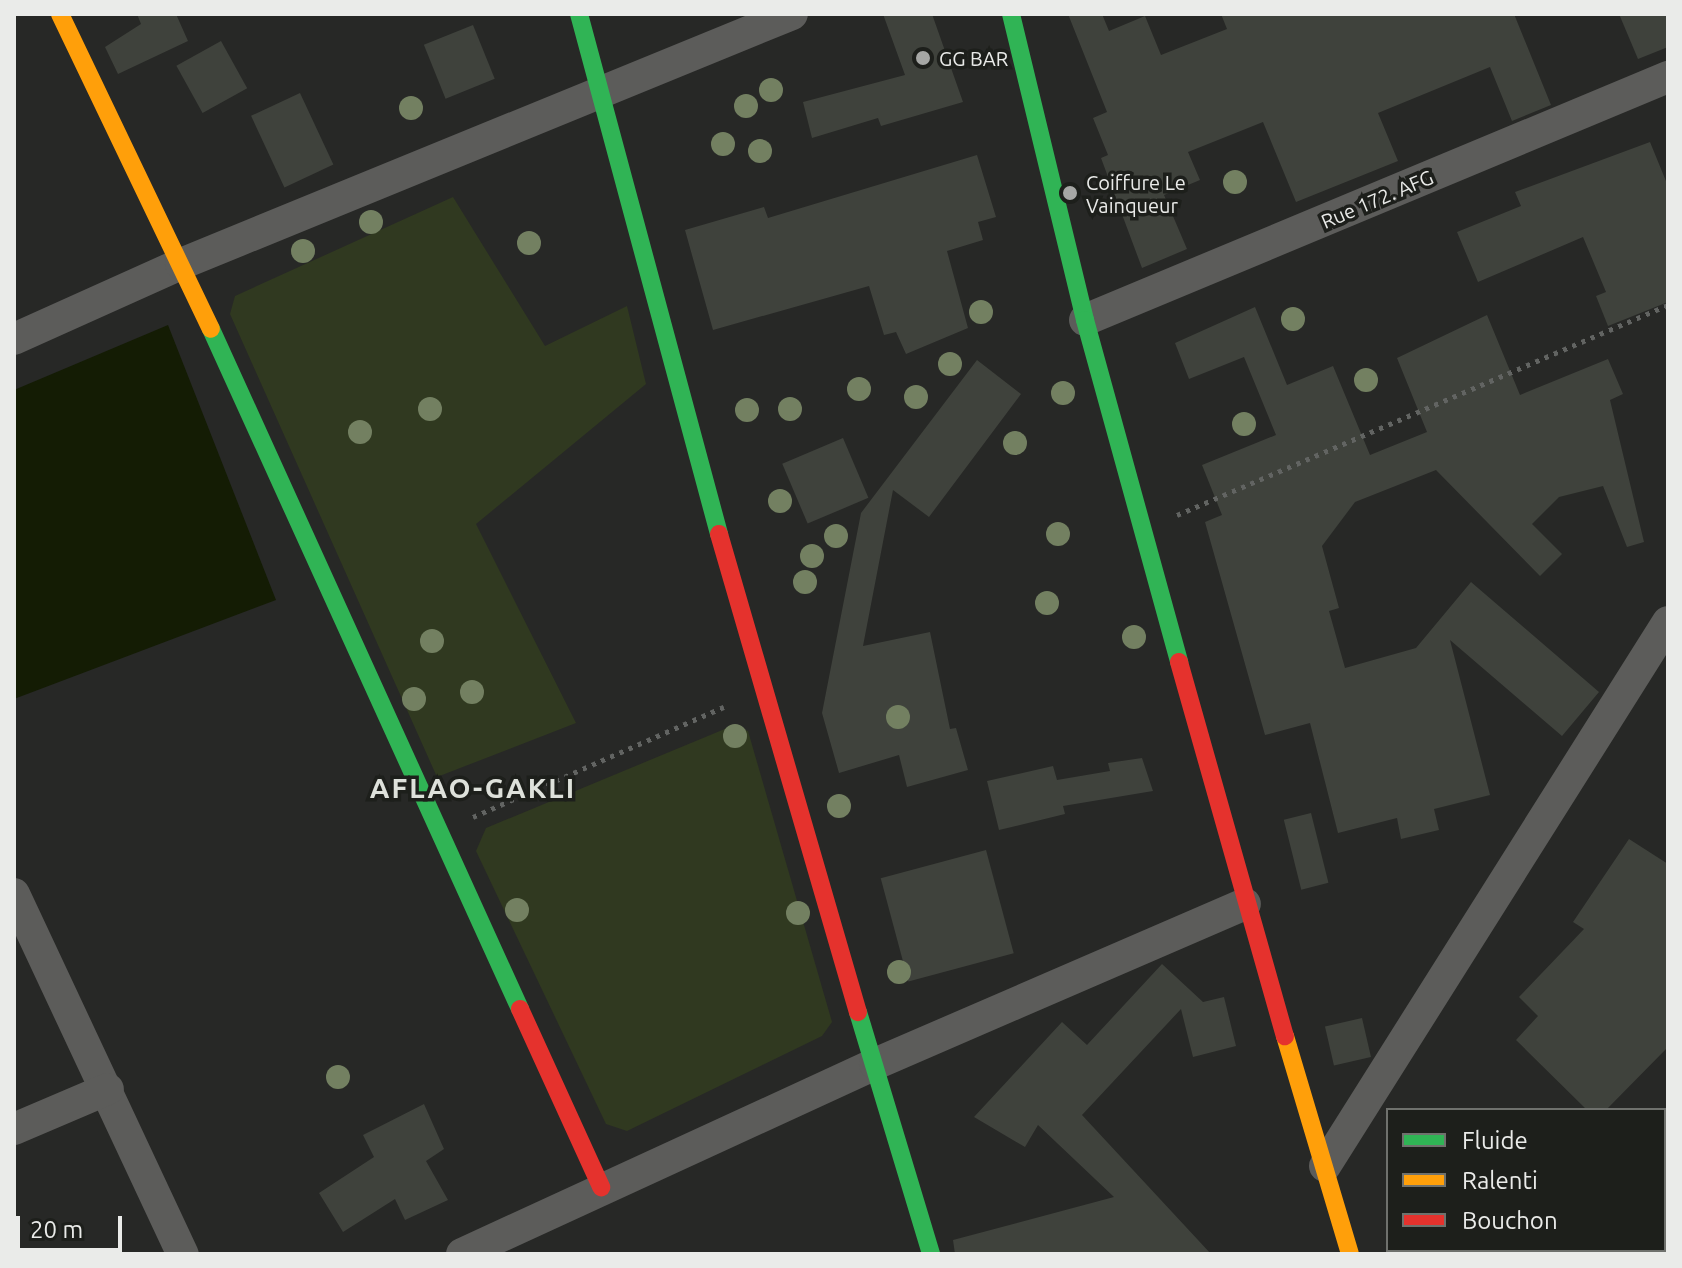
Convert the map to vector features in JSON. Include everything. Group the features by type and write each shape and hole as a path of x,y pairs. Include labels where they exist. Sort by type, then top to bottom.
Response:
{"street":[{"path":"60,14 181,264 601,1187"},
{"path":"579,14 761,691 931,1254"},
{"path":"14,339 181,264 603,96 792,14"},
{"path":"1011,14 1085,320 1245,904 1350,1254"},
{"name":"Rue 172. AFG","path":"1085,320 1668,77"},
{"path":"1325,1166 1668,622"},
{"path":"14,894 183,1254"},
{"path":"462,1254 601,1187 875,1064 1245,904"},
{"path":"14,1129 108,1089"}],"path":[{"path":"1143,530 1668,305"},
{"path":"440,830 761,691"}],"shaded area":[{"path":"453,197 545,346 627,306 646,384 476,524 576,723 437,777 230,314 235,296"},
{"path":"168,325 276,600 14,699 14,390"},
{"path":"732,726 748,731 832,1022 822,1036 627,1131 606,1124 476,851 486,828"}],"building":[{"path":"137,14 176,14 188,41 118,74 105,47 141,24"},
{"path":"883,14 932,14 963,102 881,126 878,118 812,138 803,102 905,75"},
{"path":"1068,14 1102,14 1109,31 1145,16 1161,55 1227,29 1221,14 1514,14 1551,105 1512,121 1490,67 1378,113 1398,161 1296,202 1263,122 1188,152 1200,180 1164,195 1187,249 1142,268 1101,158 1108,155 1093,118 1107,112"},
{"path":"1619,14 1668,14 1668,47 1638,59"},
{"path":"473,25 495,79 446,99 424,45"},
{"path":"221,41 247,88 203,113 176,66"},
{"path":"300,93 333,165 284,187 251,116"},
{"path":"1650,142 1668,186 1668,302 1608,326 1596,296 1606,292 1583,237 1478,282 1457,232 1521,206 1515,192"},
{"path":"977,155 996,217 978,222 983,240 947,251 968,328 906,354 896,332 884,335 869,286 713,330 685,230 764,207 768,218"},
{"path":"1255,307 1287,385 1333,366 1370,455 1427,432 1397,358 1487,315 1520,395 1608,359 1623,394 1610,400 1644,542 1627,547 1603,486 1559,497 1532,524 1562,554 1540,576 1436,470 1355,502 1322,546 1339,608 1329,611 1345,668 1416,648 1471,582 1599,692 1562,736 1450,640 1490,795 1434,809 1439,830 1401,839 1397,818 1338,833 1310,723 1265,735 1205,522 1222,515 1202,465 1276,435 1244,357 1189,379 1175,343"},
{"path":"977,360 1021,394 929,517 893,490 863,646 930,632 950,729 956,728 968,770 907,787 899,755 839,773 822,713 861,513"},
{"path":"843,438 868,498 808,524 782,464"},
{"path":"1142,758 1153,791 1063,806 1065,814 999,830 987,781 1053,766 1057,780 1110,771 1108,763"},
{"path":"1311,813 1328,883 1301,890 1284,820"},
{"path":"1629,839 1668,864 1668,1047 1608,1108 1585,1108 1516,1040 1538,1016 1519,997 1584,929 1573,922"},
{"path":"986,850 1014,953 908,982 881,878"},
{"path":"1162,964 1203,1002 1224,997 1236,1046 1193,1057 1181,1009 1082,1115 1211,1254 955,1254 953,1240 1114,1197 1038,1125 1025,1147 974,1117 1062,1022 1087,1045"},
{"path":"1362,1018 1371,1057 1334,1066 1325,1027"},
{"path":"424,1104 444,1149 426,1161 448,1200 405,1220 395,1199 343,1232 319,1193 374,1157 363,1135"}],"traffic: fast":[{"path":"579,14 719,534"},
{"path":"1011,14 1085,320 1179,662"},
{"path":"211,329 520,1009"},
{"path":"858,1012 931,1254"}],"traffic: slow":[{"path":"60,14 211,329"},
{"path":"1285,1036 1350,1254"}],"traffic: jam":[{"path":"719,534 858,1012"},
{"path":"1179,662 1285,1036"},
{"path":"520,1009 601,1187"}],"place":[{"name":"GG BAR","path":"923,58"},
{"name":"Coiffure Le Vainqueur","path":"1070,193"}],"district":[{"name":"AFLAO-GAKLI","path":"473,788"}]}
